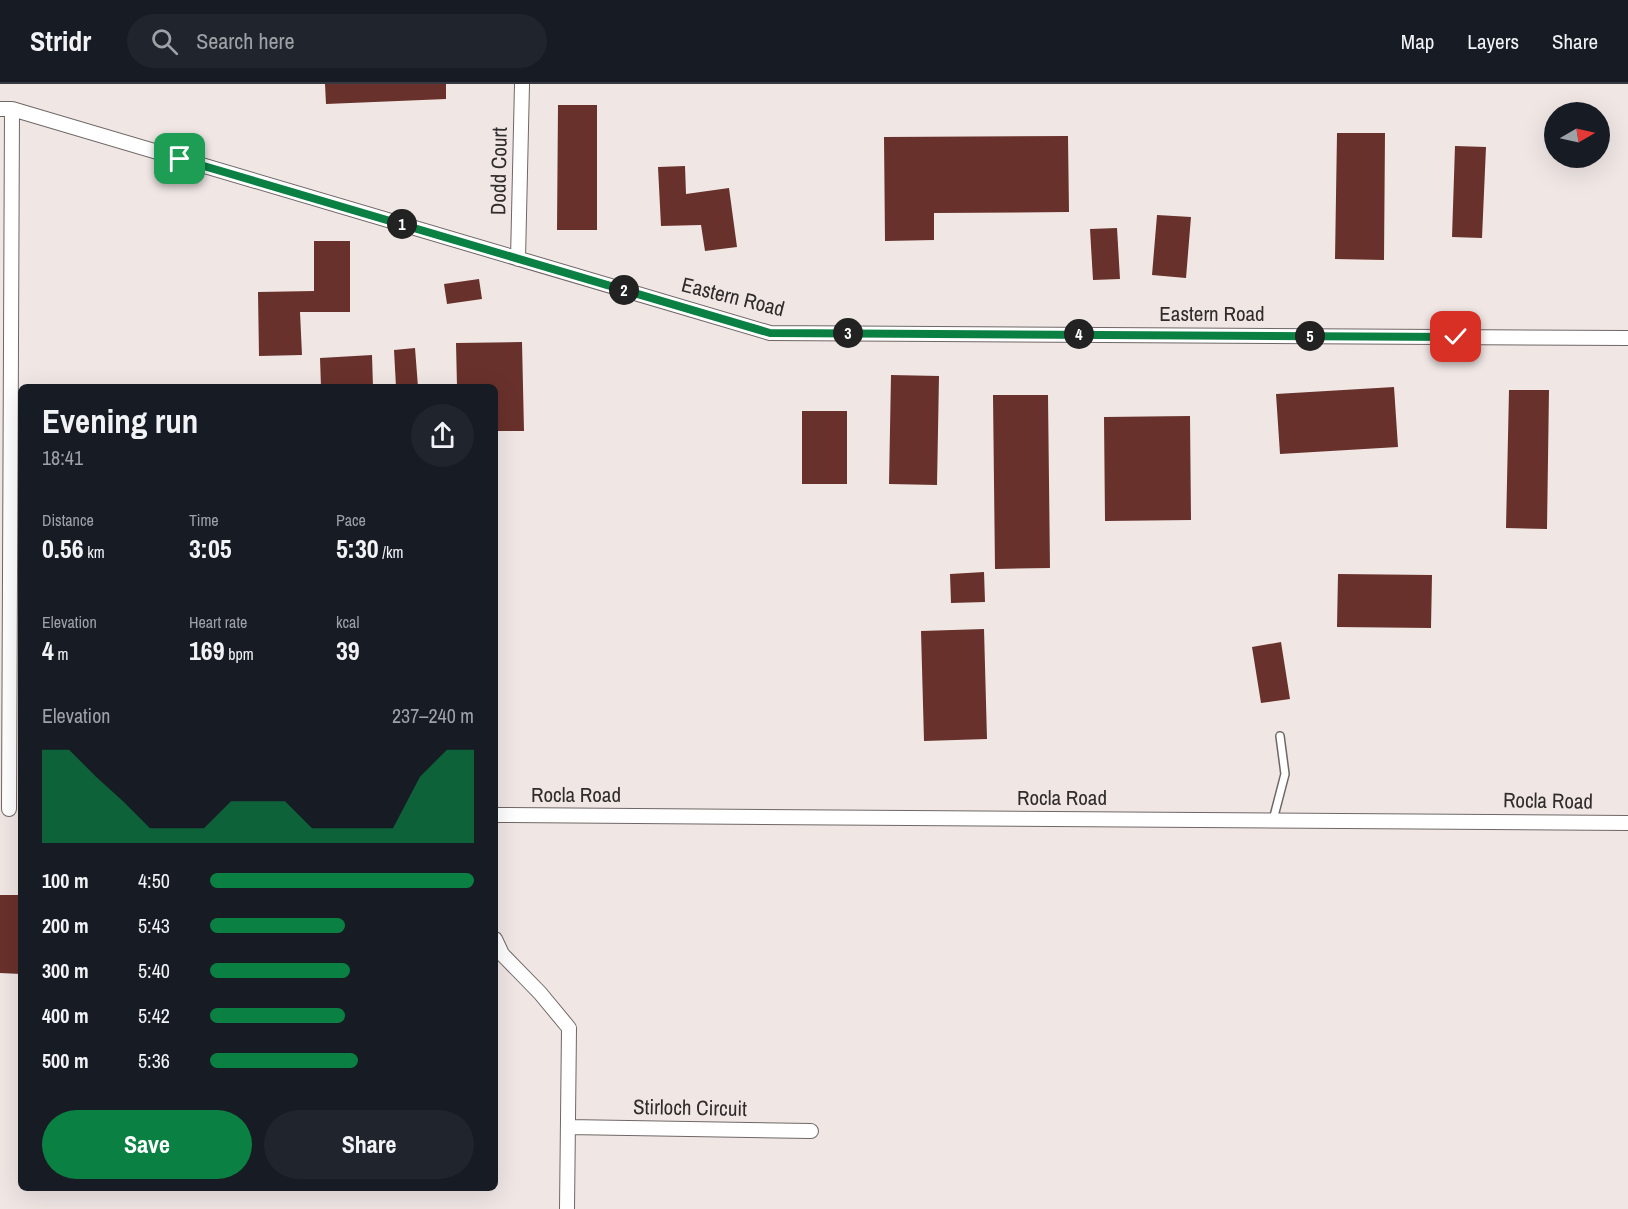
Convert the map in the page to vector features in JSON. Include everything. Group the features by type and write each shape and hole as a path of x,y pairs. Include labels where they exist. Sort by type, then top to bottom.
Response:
{"street":[{"name":"Dodd Court","path":"518,259 522,84"},
{"name":"Eastern Road","path":"6,109 770,333 1628,338"},
{"path":"6,109 6,466 10,809"},
{"name":"Rocla Road","path":"498,815 1628,823"},
{"path":"498,945 502,954 540,993 569,1028 567,1209"},
{"name":"Stirloch Circuit","path":"568,1127 811,1131"}],"lane":[{"path":"1272,820 1285,774 1280,736"}],"building":[{"path":"325,84 446,84 446,99 326,104"},
{"path":"558,105 597,105 597,230 557,230"},
{"path":"1337,133 1385,133 1384,260 1335,259"},
{"path":"1068,136 1069,212 934,213 934,240 885,241 884,137"},
{"path":"1455,146 1486,147 1482,238 1452,237"},
{"path":"685,166 686,194 729,188 737,247 705,251 701,225 661,226 658,167"},
{"path":"1157,215 1191,217 1186,278 1152,275"},
{"path":"1117,228 1120,279 1093,280 1090,229"},
{"path":"314,241 350,241 350,312 300,312 302,355 259,356 258,292 314,291"},
{"path":"479,279 482,299 447,304 444,284"},
{"path":"522,342 524,431 498,431 498,384 457,384 456,343"},
{"path":"415,348 418,384 396,384 394,350"},
{"path":"372,355 373,384 321,384 320,358"},
{"path":"891,375 939,376 937,485 889,484"},
{"path":"1394,387 1398,447 1280,454 1276,394"},
{"path":"1509,390 1549,390 1547,529 1506,528"},
{"path":"993,395 1048,395 1050,568 995,569"},
{"path":"802,411 847,411 847,484 802,484"},
{"path":"1190,416 1191,520 1105,521 1104,417"},
{"path":"984,572 985,602 951,603 950,574"},
{"path":"1338,574 1432,575 1431,628 1337,627"},
{"path":"984,629 987,739 924,741 921,631"},
{"path":"1281,642 1290,699 1261,703 1252,647"},
{"path":"0,895 18,895 18,974 0,973"}],"route":[{"path":"180,159 770,333 1456,337"}]}
